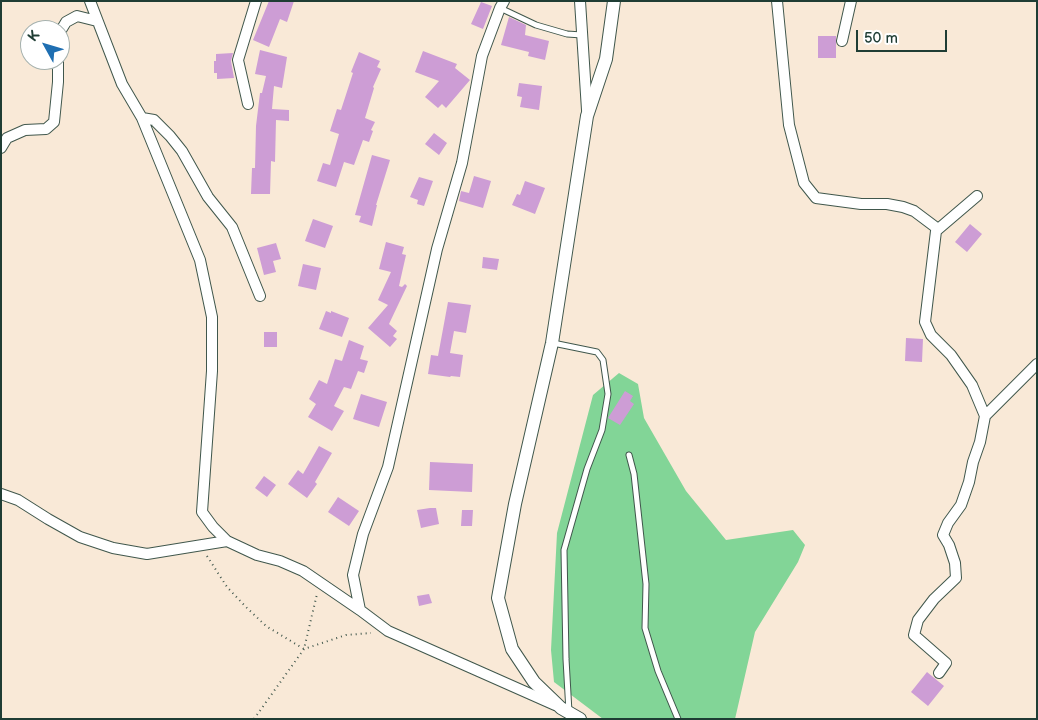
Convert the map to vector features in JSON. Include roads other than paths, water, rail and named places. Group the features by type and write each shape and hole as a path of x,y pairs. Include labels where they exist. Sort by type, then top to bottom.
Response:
{"street":[{"path":"90,1 122,84 142,118 200,260 212,317 212,371 202,512 213,527 227,540 257,555 280,561 303,571 388,631 570,713"},
{"path":"248,104 238,60 256,1"},
{"path":"580,1 588,116"},
{"path":"570,713 534,682 512,649 498,598 515,504 552,343 588,116 606,59 614,1"},
{"path":"777,1 778,30 786,80 789,125 804,183 816,198 902,207 914,212 938,229"},
{"path":"842,40 851,1"},
{"path":"360,610 353,575 363,534 388,467 437,249 462,162 482,56 502,4"},
{"path":"70,20 77,16 97,21"},
{"path":"1,148 8,138 25,130 46,129 54,122 58,70"},
{"path":"142,118 154,120 182,151 208,197 232,227 260,296"},
{"path":"977,196 936,232 926,322 931,335 951,355 972,385 985,416"},
{"path":"939,673 946,663 914,635 918,620 934,600 956,578 955,563 949,545 943,535 948,523 962,505 985,416 1037,364"},
{"path":"1,494 18,500 80,537 113,548 147,554 227,540"}],"lane":[{"path":"502,4 536,25 567,34 582,35"},
{"path":"552,343 597,352 603,360 608,394 602,430 588,468 564,550 566,659 570,713"},
{"path":"629,456 634,474 646,584 645,628 658,671 678,719"}]}
